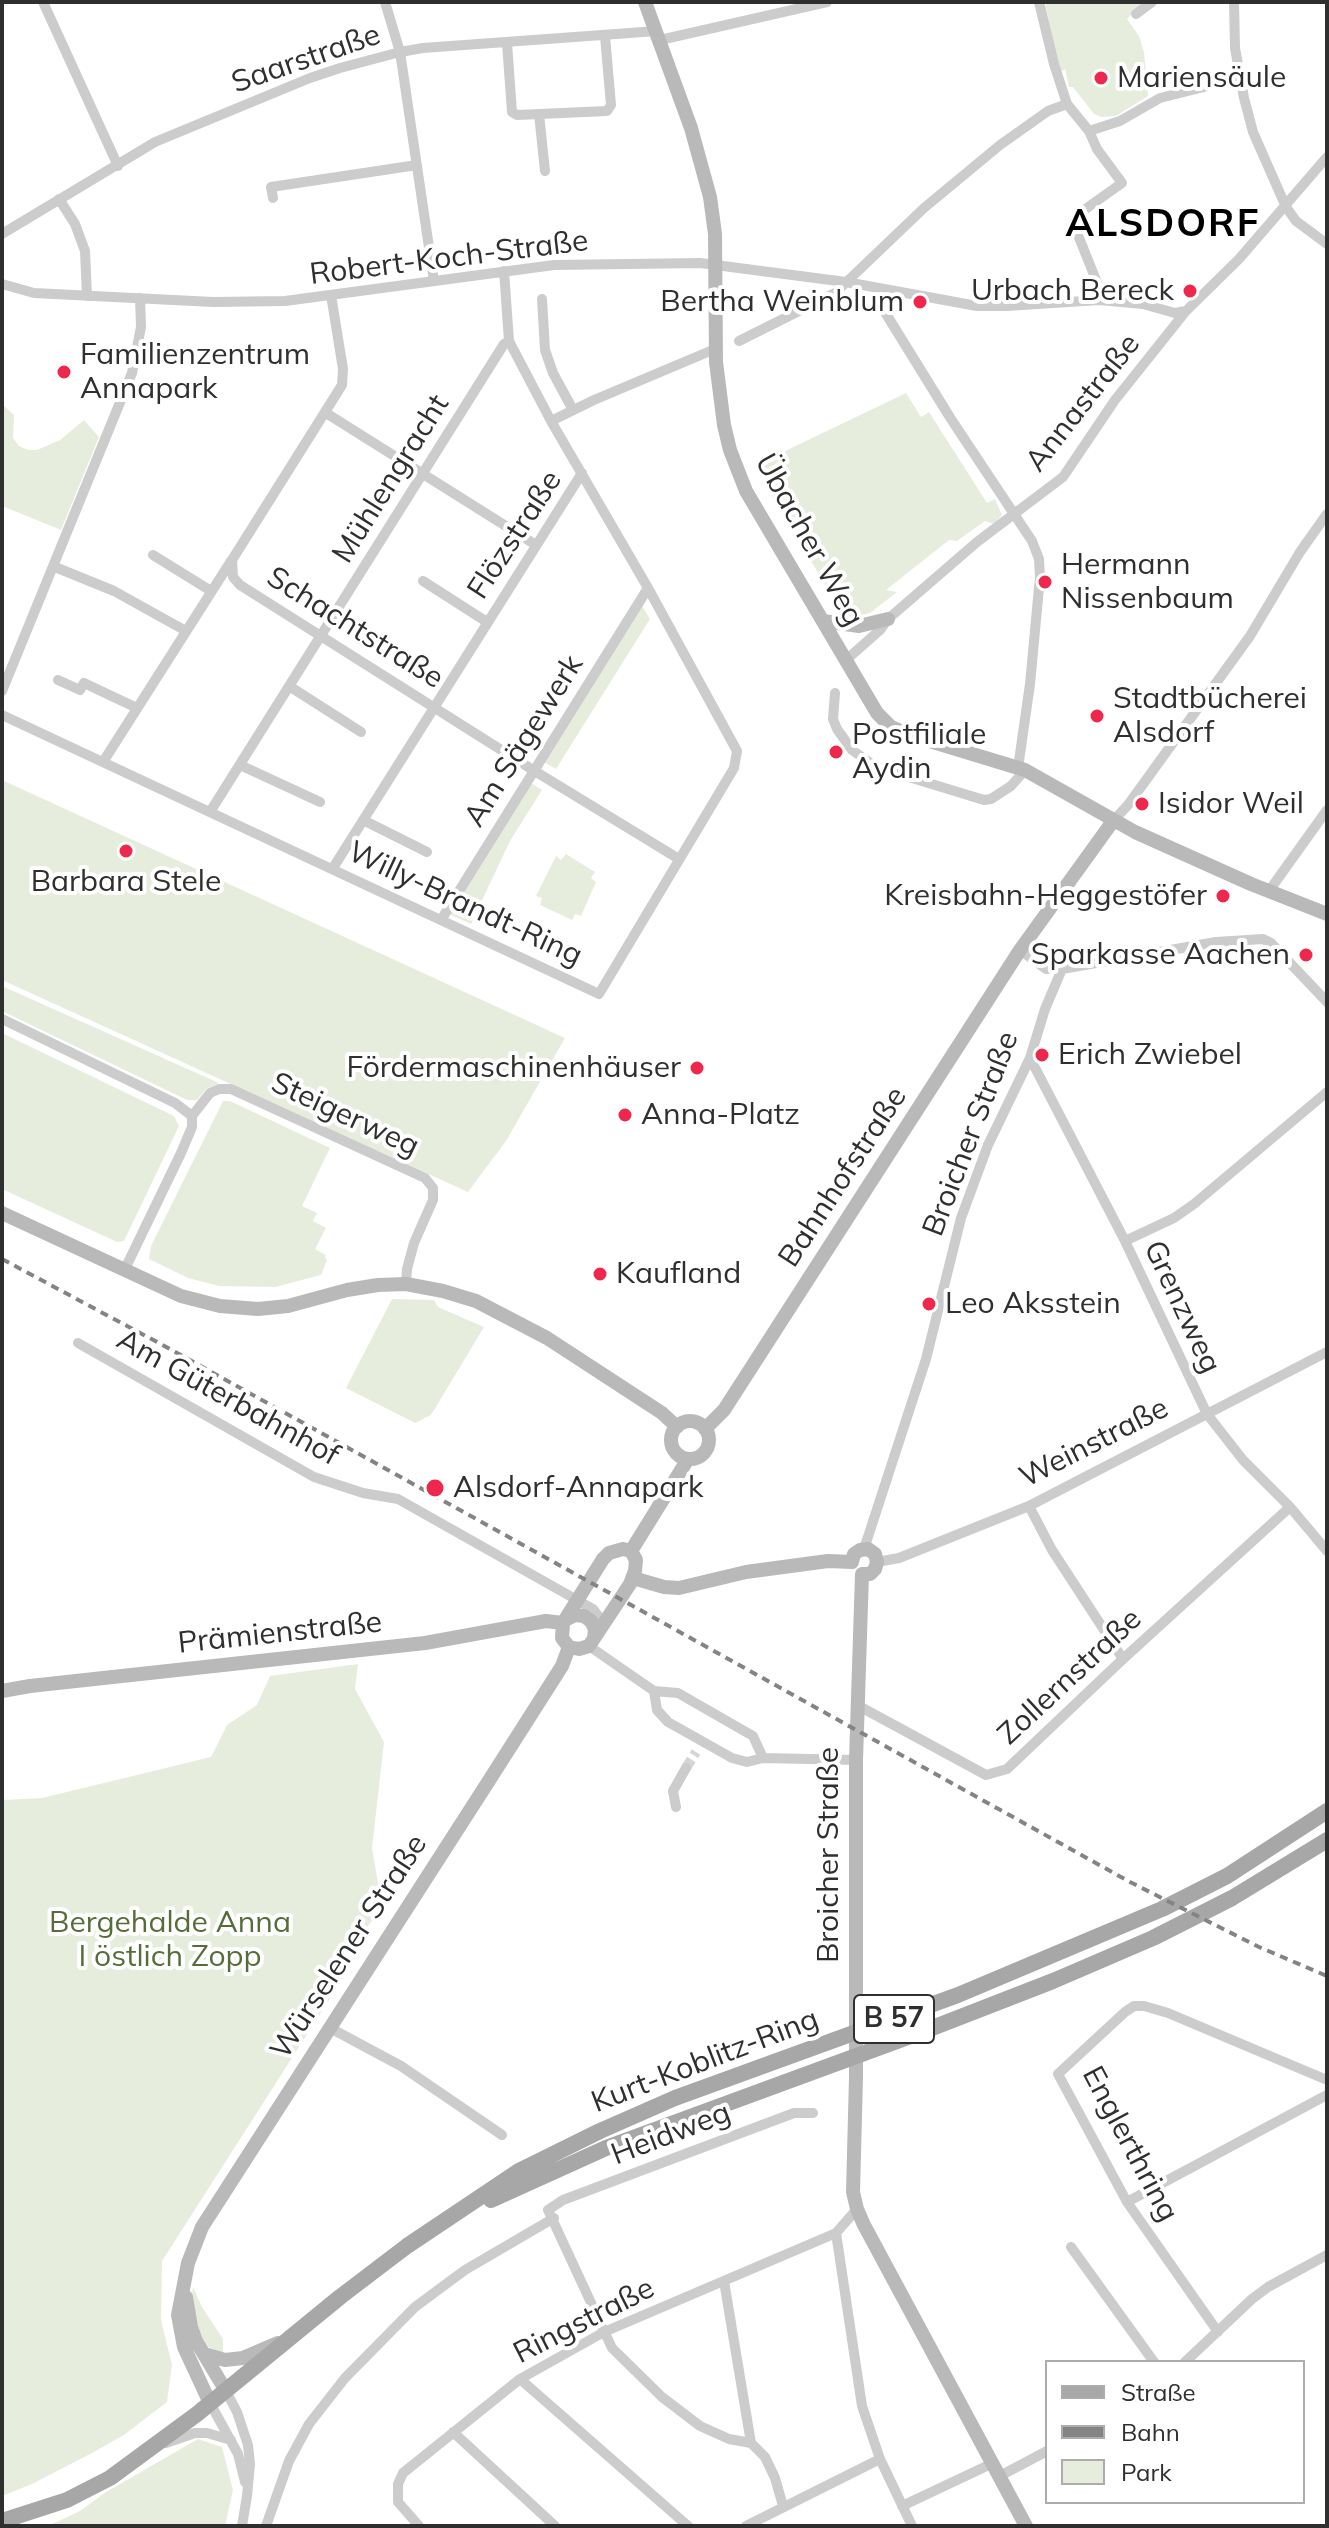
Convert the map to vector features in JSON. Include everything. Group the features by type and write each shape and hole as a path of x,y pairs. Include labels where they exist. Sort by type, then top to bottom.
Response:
{"main road":[{"name":"Übacher Weg","path":"645,2 705,172 713,217 715,349 724,425 738,474 877,713 891,727 910,735 1022,769 1113,821 1327,914"},
{"path":"823,621 859,626 888,619"},
{"name":"Bahnhofstraße","path":"705,1429 724,1410 1020,950 1113,821"},
{"path":"2,1213 181,1296 220,1306 258,1309 288,1306 378,1285 406,1284 465,1297 547,1338 662,1413 677,1427"},
{"path":"689,1421 701,1424 705,1429 709,1439 707,1450 699,1457 681,1457 672,1447 671,1439 677,1427 689,1421"},
{"path":"631,1551 688,1459"},
{"path":"623,1549 631,1551 636,1560 633,1578 595,1637 579,1649 569,1647 562,1638 565,1621 594,1570 609,1553 623,1549"},
{"path":"864,1549 872,1551 877,1562 873,1571 862,1574 852,1562 857,1551 864,1549"},
{"path":"633,1578 679,1588 746,1572 828,1561 852,1562"},
{"name":"Broicher Straße","path":"862,1574 856,1760 856,2056 852,2177 857,2209 1026,2526"},
{"path":"565,1621 575,1615 584,1616 591,1621 595,1637"},
{"name":"Prämienstraße","path":"2,1691 385,1648 546,1621 565,1621"},
{"name":"Würselener Straße","path":"210,2403 190,2363 180,2331 180,2302 188,2263 202,2227 562,1666 569,1647"},
{"name":"Kurt-Koblitz-Ring","path":"226,2391 407,2246 519,2171 675,2098 932,2005 1162,1909 1227,1876 1327,1811"},
{"name":"Kurt-Koblitz-Ring","path":"456,2215 606,2148 1039,1987 1153,1938 1232,1898 1327,1840"},
{"name":"Würselener Straße","path":"185,2281 191,2327 226,2391"},
{"path":"204,2354 225,2360 243,2358 289,2338"},
{"name":"B 57","path":"2,2521 56,2504 91,2488 152,2448 226,2391"}],"street":[{"path":"43,2 118,166"},
{"path":"385,2 400,52 434,281"},
{"name":"Saarstraße","path":"2,234 155,142 340,68 423,48 659,35 827,2"},
{"path":"1039,2 1067,104 1089,131 1097,149 1122,183 1077,215 1074,225 1098,285 1099,300"},
{"path":"1136,14 1152,2"},
{"path":"1234,2 1235,48 1253,132 1286,207 1296,221 1327,244"},
{"path":"507,43 512,112 517,115 607,111 611,105 605,36"},
{"path":"1089,131 1120,121 1160,98 1240,78"},
{"path":"739,341 835,293 924,208 989,154 1048,111 1067,104"},
{"path":"539,114 545,171"},
{"name":"Annastraße","path":"846,660 977,542 1063,477 1115,400 1186,311 1239,259 1327,157"},
{"path":"273,198 271,187 417,165"},
{"path":"59,199 75,224 85,251 87,296"},
{"name":"Robert-Koch-Straße","path":"2,284 34,293 213,302 271,301 554,265 715,264 846,282 977,306 1099,300 1143,304 1175,313 1186,311"},
{"name":"Willy-Brandt-Ring","path":"2,715 599,994 734,768 737,751 509,341 504,271"},
{"name":"Schachtstraße","path":"331,295 344,377 342,385 232,560 233,577 240,585 679,859"},
{"path":"2,691 132,373 141,327 140,298"},
{"path":"542,299 545,350 553,373 573,410"},
{"path":"835,693 833,719 837,729 852,750 876,767 984,800 1011,786 1022,769 1040,577 1039,559 1032,541 883,309"},
{"name":"Mühlengracht","path":"210,812 422,473 504,344 509,341"},
{"path":"551,421 715,349"},
{"path":"326,413 536,545"},
{"name":"Flözstraße","path":"333,868 582,473"},
{"path":"1113,821 1128,805 1250,636 1327,514"},
{"path":"153,555 211,591"},
{"path":"103,762 232,560"},
{"path":"55,567 114,591 186,631"},
{"name":"Flözstraße","path":"423,581 487,622"},
{"name":"Am Sägewerk","path":"441,920 648,588"},
{"path":"58,680 80,690 84,683 137,708"},
{"path":"289,686 361,732"},
{"path":"240,765 320,802"},
{"path":"1269,891 1325,812"},
{"path":"363,820 427,852"},
{"path":"1020,950 1046,969 1062,969 1216,942 1263,939 1271,943 1327,1002"},
{"name":"Broicher Straße","path":"864,1549 926,1359 961,1218 988,1145 1030,1058 1045,1009 1062,969"},
{"path":"2,1019 175,1103 192,1116"},
{"name":"Grenzweg","path":"1030,1058 1125,1241 1207,1414 1243,1460 1290,1507 1327,1551"},
{"name":"Steigerweg","path":"124,1271 181,1153 192,1127 192,1116 210,1093 231,1089 425,1178 433,1188 433,1200 414,1243 406,1284"},
{"path":"1125,1241 1184,1211 1327,1092"},
{"name":"Am Güterbahnhof","path":"78,1343 314,1477 363,1493 398,1499 578,1599 598,1613 595,1637 617,1665 654,1691"},
{"name":"Weinstraße","path":"877,1562 899,1558 1029,1506 1327,1352"},
{"path":"1029,1506 1052,1550 1123,1659"},
{"name":"Zollernstraße","path":"857,1705 986,1775 1007,1769 1290,1507"},
{"path":"763,1758 753,1736 678,1693 654,1691 657,1710 668,1722 732,1758 747,1762 763,1758 856,1760"},
{"path":"696,1752 702,1742"},
{"path":"676,1807 673,1791 686,1768"},
{"name":"Englerthring","path":"1218,2332 1127,2202 1058,2074 1125,2012 1134,2006 1144,2006 1168,2013 1327,2080"},
{"path":"330,2028 401,2066 502,2135"},
{"path":"1127,2202 1327,2095"},
{"name":"Heidweg","path":"266,2526 273,2501 309,2424 345,2378 415,2307 551,2214 563,2200 794,2113 813,2113"},
{"name":"Ringstraße","path":"419,2526 398,2502 398,2484 403,2473 520,2379 604,2332 836,2233 857,2209"},
{"path":"551,2214 612,2348 662,2397 700,2426 729,2439 751,2443 765,2457 783,2506"},
{"path":"836,2233 862,2406 880,2459 912,2526"},
{"path":"1071,2247 1153,2360"},
{"path":"1187,2360 1260,2293 1327,2255"},
{"path":"724,2281 751,2443"},
{"path":"520,2379 688,2526"},
{"path":"226,2391 248,2445 250,2464 242,2526"},
{"path":"210,2403 242,2467 247,2496"},
{"path":"453,2432 555,2526"},
{"path":"152,2448 195,2433 231,2440"},
{"path":"902,2506 1045,2452"},
{"path":"746,2526 880,2459"}],"green space":[{"path":"1045,2 1143,2 1127,19 1139,36 1144,52 1148,96 1116,116 1094,114 1073,87 1069,87 1065,69 1059,73"},
{"path":"906,393 921,417 929,412 987,503 995,499 1002,515 994,524 985,521 957,541 949,540 886,590 897,592 870,613 851,617 843,614 756,465"},
{"path":"2,404 14,415 13,438 19,446 28,450 37,450 60,440 84,420 99,437 61,530 2,506"},
{"path":"642,606 650,619 556,769 544,762"},
{"path":"2,780 565,1038 506,1141 468,1192 2,980"},
{"path":"531,783 542,790 510,841 471,924 449,914"},
{"path":"566,854 595,872 591,878 596,882 581,916 575,914 572,920 540,905 542,898 536,896 556,856 561,860"},
{"path":"2,986 219,1083 206,1089 197,1100 187,1100 2,1011"},
{"path":"2,1033 174,1116 179,1126 124,1241 117,1242 2,1189"},
{"path":"223,1101 230,1101 330,1148 302,1206 317,1213 313,1221 326,1228 315,1249 326,1255 321,1275 275,1287 219,1286 188,1278 149,1259 151,1246"},
{"path":"392,1299 434,1300 438,1307 484,1327 431,1415 415,1423 346,1388"},
{"name":"Bergehalde Anna I östlich Zopp","path":"358,1664 355,1689 384,1742 372,1848 382,1906 363,1933 361,1950 162,2261 161,2320 172,2365 167,2402 124,2435 32,2484 2,2496 2,1800 42,1798 211,1757 227,1725 257,1705 270,1676"},
{"path":"193,2287 223,2339 223,2354 208,2347 198,2335"},
{"path":"198,2439 222,2447 233,2490 225,2526 48,2526 80,2511 106,2492"}],"tunnel":[{"path":"686,1768 696,1752"}],"railway":[{"path":"2,1259 170,1349 1130,1882 1259,1947 1327,1976"}],"place":[{"name":"Mariensäule","path":"1101,78"},
{"name":"Urbach Bereck","path":"1190,291"},
{"name":"Bertha Weinblum","path":"920,302"},
{"name":"Familienzentrum Annapark","path":"64,372"},
{"name":"Hermann Nissenbaum","path":"1045,582"},
{"name":"Stadtbücherei Alsdorf","path":"1097,716"},
{"name":"Postfiliale Aydin","path":"836,752"},
{"name":"Isidor Weil","path":"1142,804"},
{"name":"Barbara Stele","path":"126,851"},
{"name":"Kreisbahn-Heggestöfer","path":"1223,896"},
{"name":"Sparkasse Aachen","path":"1306,955"},
{"name":"Erich Zwiebel","path":"1042,1055"},
{"name":"Fördermaschinenhäuser","path":"697,1068"},
{"name":"Anna-Platz","path":"625,1115"},
{"name":"Kaufland","path":"600,1274"},
{"name":"Leo Aksstein","path":"929,1304"},
{"name":"Alsdorf-Annapark","path":"435,1488"}],"district":[{"name":"ALSDORF","path":"1163,225"}]}
